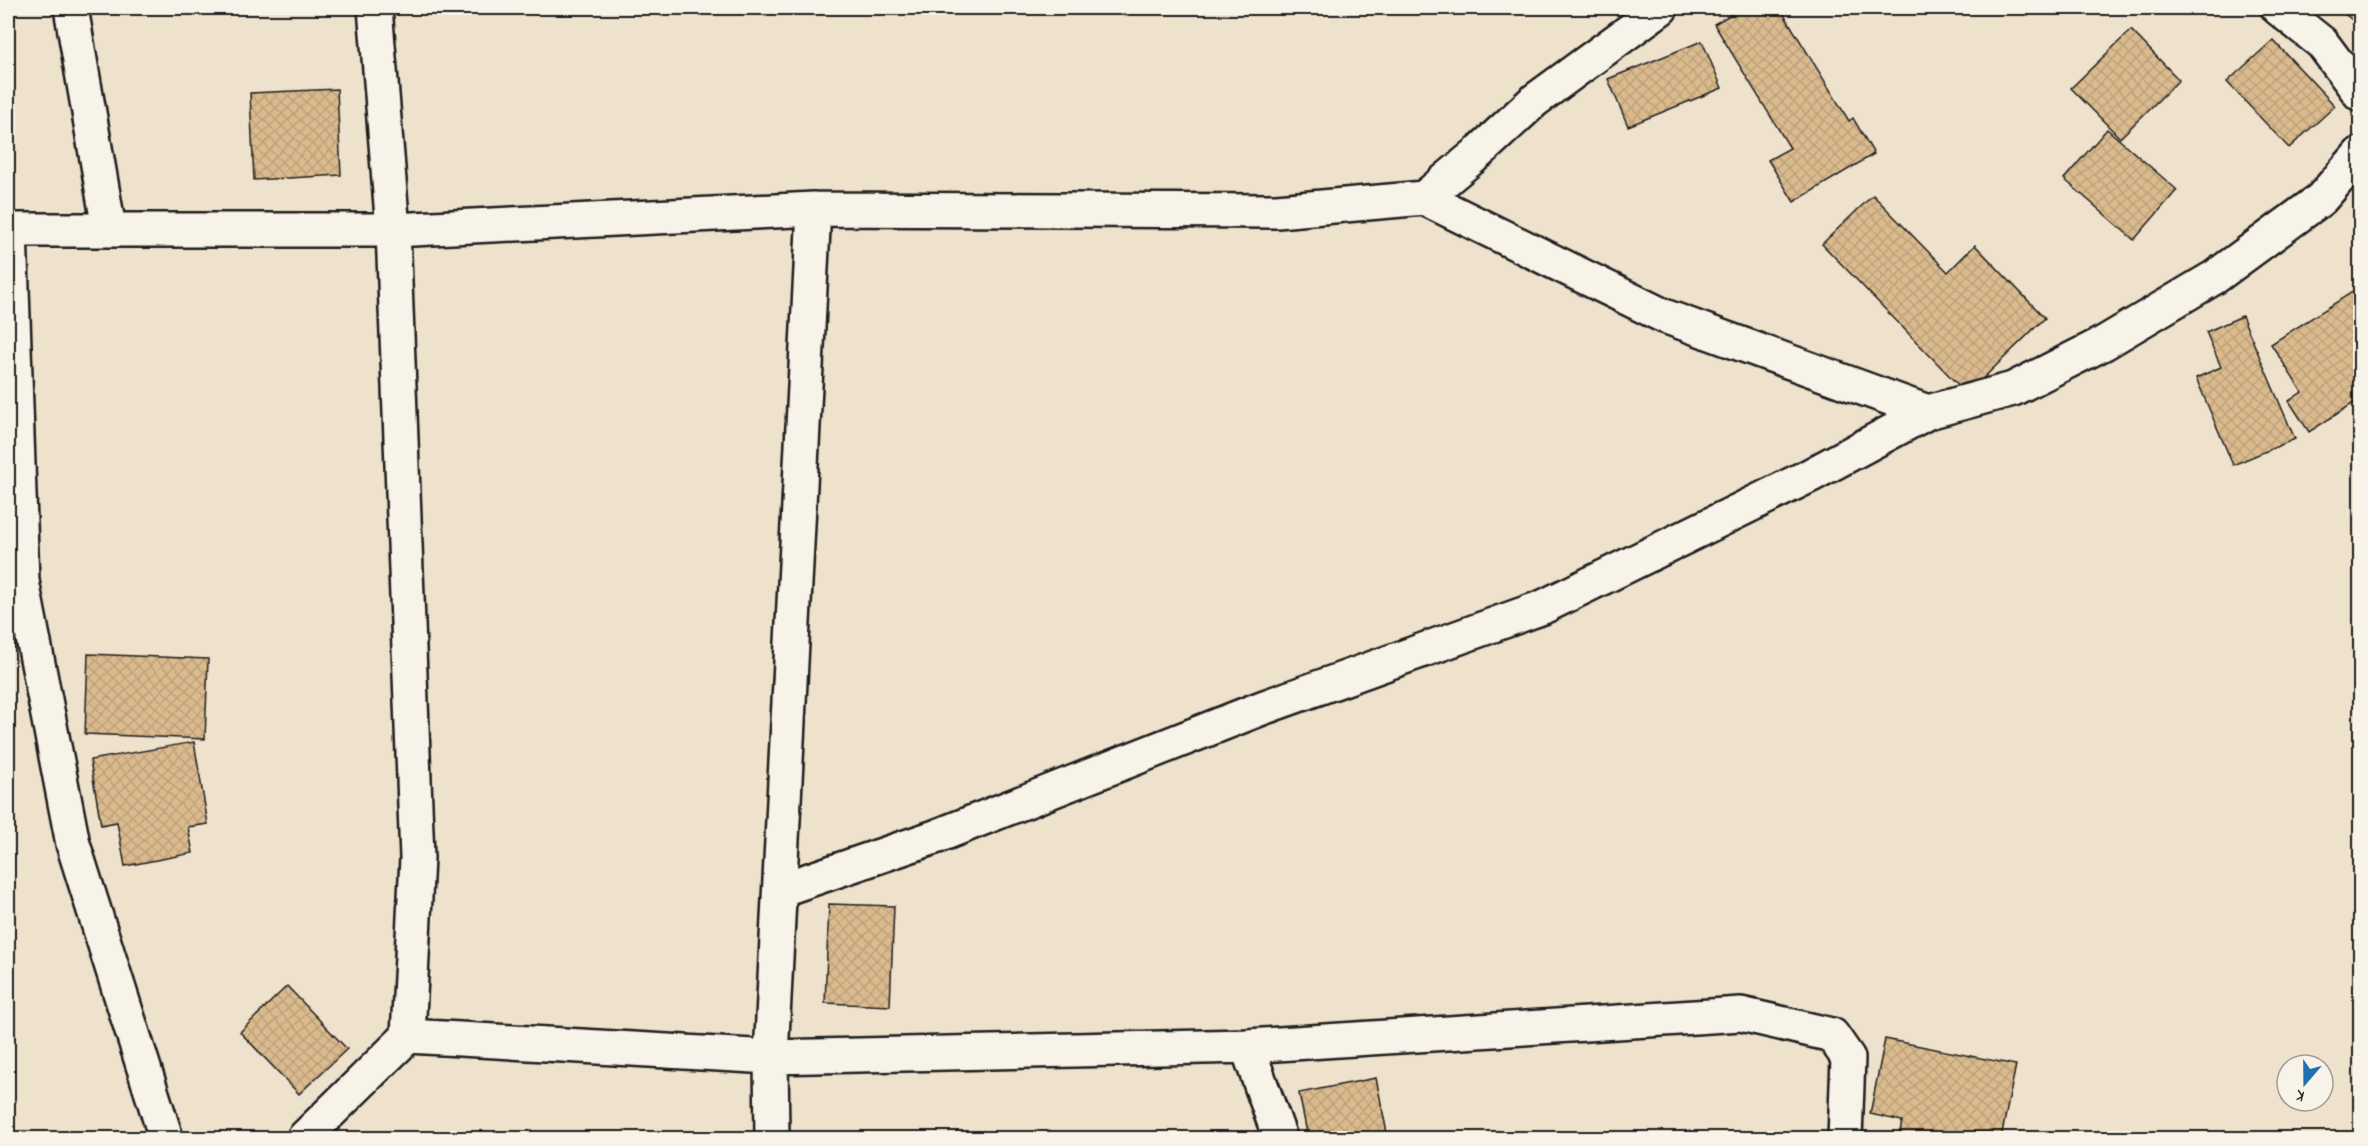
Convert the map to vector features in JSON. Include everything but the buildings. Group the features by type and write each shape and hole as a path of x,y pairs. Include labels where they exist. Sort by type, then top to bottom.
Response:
{"street":[{"path":"71,8 109,229"},
{"path":"304,1138 408,1036 417,858 393,230 375,8"},
{"path":"1424,198 1534,102 1661,8"},
{"path":"2278,8 2322,44 2361,94"},
{"path":"780,890 935,837 1262,708 1543,607 1811,475 1928,412 2013,389 2104,344 2215,277 2321,199 2361,154"},
{"path":"166,1138 73,844 22,582 9,230 393,230 814,209 1277,211 1424,198 1664,316 1928,412"},
{"path":"772,1138 771,1057 814,209"},
{"path":"408,1036 771,1057 1247,1046 1741,1014 1832,1035 1848,1059 1845,1138"},
{"path":"1247,1046 1280,1138"}]}
